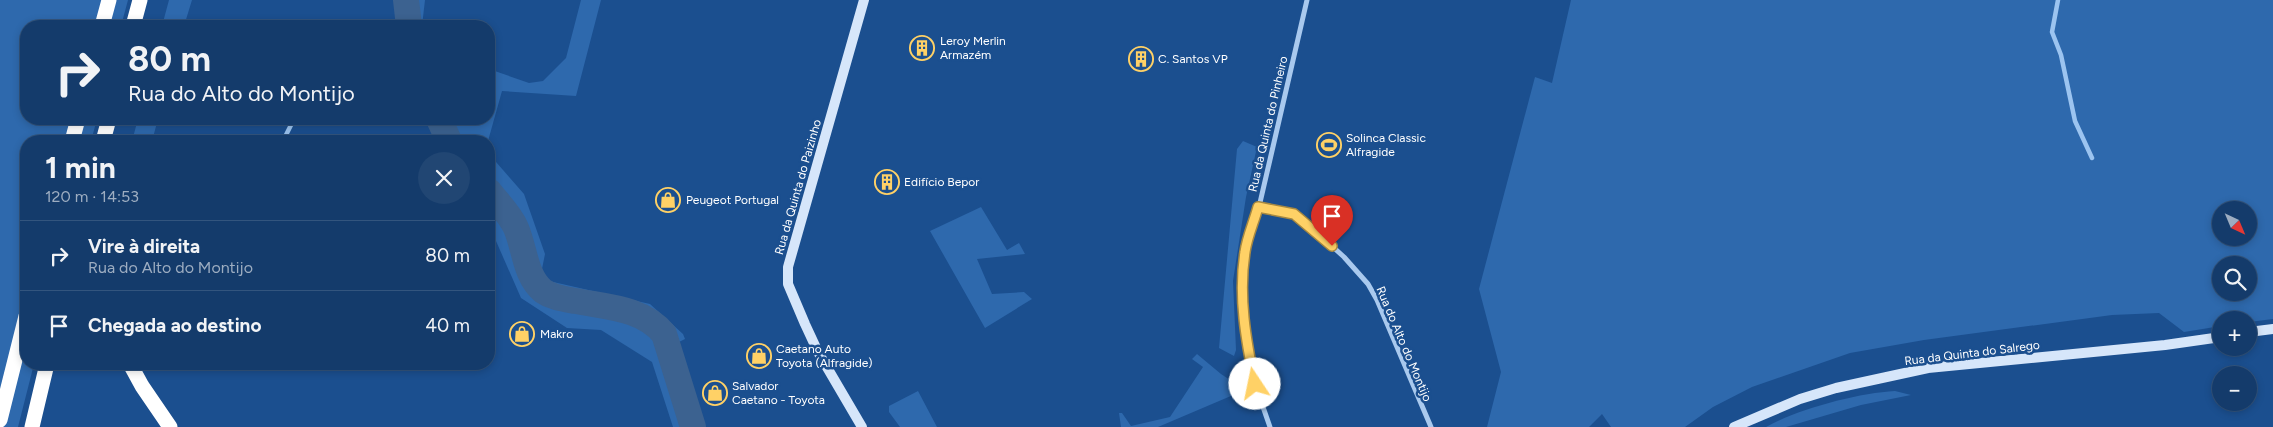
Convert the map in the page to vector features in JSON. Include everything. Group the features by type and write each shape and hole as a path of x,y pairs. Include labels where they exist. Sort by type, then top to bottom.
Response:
{"highway":[{"path":"104,20 109,0"},
{"path":"135,20 140,0"},
{"path":"0,420 20,340"},
{"path":"32,427 45,370"},
{"path":"133,370 170,427"}],"street":[{"name":"Rua da Quinta do Paizinho","path":"862,427 818,352 788,284 788,267 864,0"},
{"name":"Rua da Quinta do Pinheiro","path":"1270,427 1255,384 1247,345 1242,299 1245,252 1258,207 1307,0"},
{"name":"Rua do Alto do Montijo","path":"1258,207 1294,214 1344,257 1368,284 1377,300 1431,427"},
{"path":"2257,331 2273,329"},
{"name":"Rua da Quinta do Salrego","path":"1734,427 1800,399 1836,388 1928,368 2165,345 2212,337"}],"shaded area":[{"path":"0,0 128,0 123,20 20,20 20,125 95,125 93,135 20,135 20,370 32,370 18,427 0,427"},
{"path":"169,0 192,0 186,20 164,20"},
{"path":"396,0 425,0 423,20 400,20"},
{"path":"581,0 601,0 576,96 502,91 495,116 495,71 529,83 543,81 566,58"},
{"path":"1571,0 2273,0 2273,319 2257,321 2257,311 2212,311 2212,327 2184,332 2159,313 2112,315 1924,340 1850,353 1752,387 1713,407 1685,427 1611,427 1602,414 1589,427 1487,427 1501,372 1479,289 1535,77 1552,83"},
{"path":"136,125 156,125 154,135 134,135"},
{"path":"431,125 492,125 490,135 434,135"},
{"path":"1243,141 1257,147 1246,197 1233,281 1236,350 1234,356 1219,348 1237,149"},
{"path":"495,161 524,194 545,254 540,279 650,304 683,334 685,339 677,343 704,427 673,427 652,362 601,330 567,328 521,298 495,239"},
{"path":"981,207 1007,250 1019,243 1025,254 977,259 992,294 1024,292 1032,299 985,328 930,231"},
{"path":"1197,354 1221,374 1245,390 1158,427 1121,427 1119,413 1122,413 1131,426 1170,417 1203,367 1192,359"},
{"path":"918,391 937,427 900,427 889,412 889,406"},
{"path":"1895,391 1911,395 1861,405 1786,427 1766,427 1811,408 1864,395"}],"waterway":[{"path":"406,0 408,20"},
{"path":"2058,0 2052,32 2061,55 2075,121 2092,158"},
{"path":"286,135 291,125"},
{"path":"442,125 446,135"},
{"path":"495,198 513,223 532,278 543,291 559,298 624,310 646,319 664,334 693,427"}],"place":[{"name":"Leroy Merlin Armazém","path":"922,48"},
{"name":"C. Santos VP","path":"1141,59"},
{"name":"Solinca Classic Alfragide","path":"1329,145"},
{"name":"Edifício Bepor","path":"887,182"},
{"name":"Peugeot Portugal","path":"668,200"},
{"name":"Makro","path":"522,334"},
{"name":"Caetano Auto Toyota (Alfragide)","path":"759,356"},
{"name":"Salvador Caetano - Toyota","path":"715,393"}],"route":[{"path":"1255,384 1247,345 1242,299 1245,252 1258,207 1294,214 1332,246"}]}
